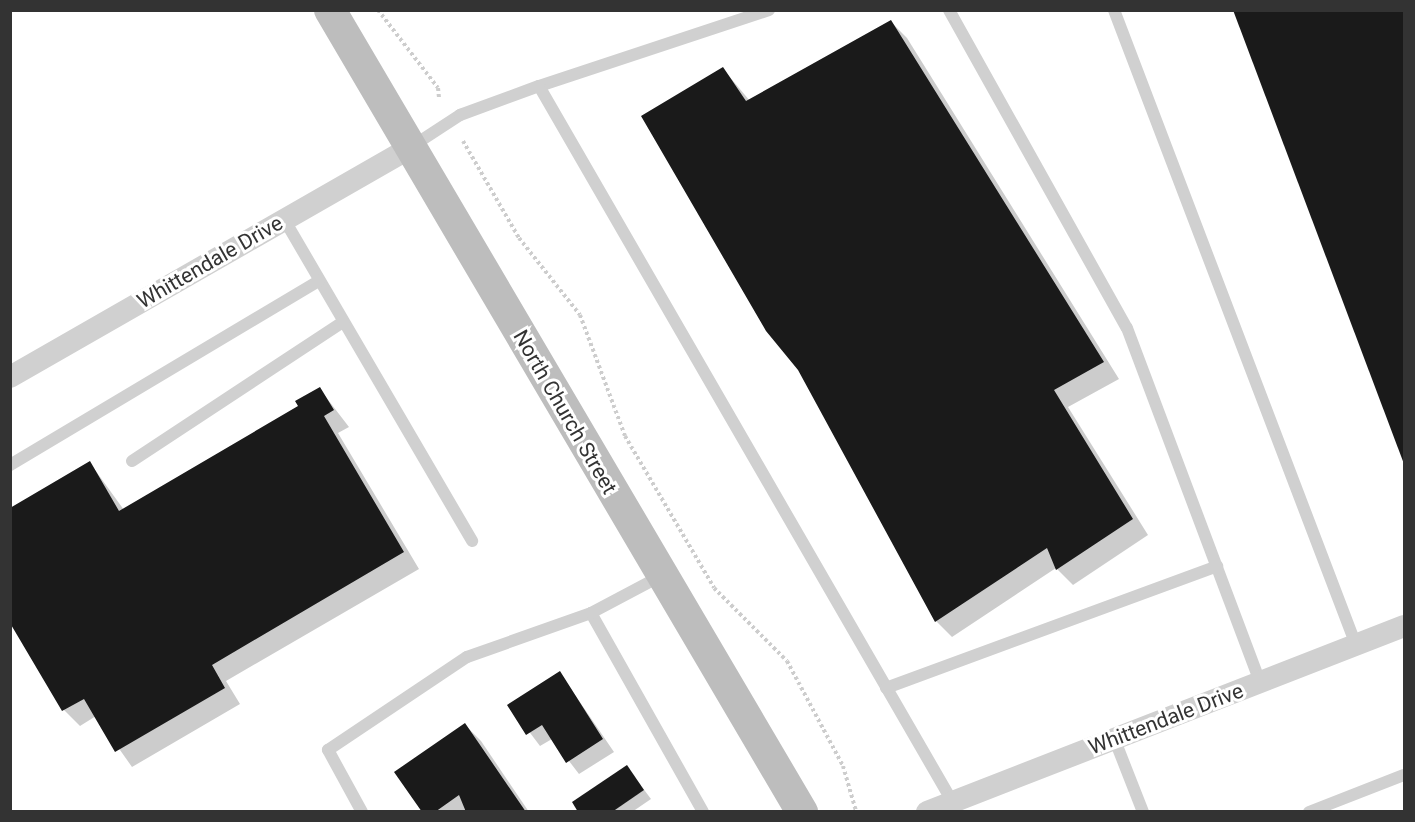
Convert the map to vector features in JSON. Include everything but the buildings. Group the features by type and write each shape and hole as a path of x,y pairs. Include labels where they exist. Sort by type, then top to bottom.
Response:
{"main road":[{"name":"North Church Street","path":"330,10 802,812"}],"street":[{"name":"Whittendale Drive","path":"10,377 411,147"},
{"name":"Whittendale Drive","path":"927,812 1404,626"}],"lane":[{"path":"411,147 460,115 538,86 769,10"},
{"path":"949,10 1127,328 1260,682"},
{"path":"1114,10 1356,645"},
{"path":"538,86 952,801"},
{"path":"284,219 472,541"},
{"path":"10,465 319,281"},
{"path":"132,460 343,322"},
{"path":"886,688 1216,566"},
{"path":"362,812 328,750 467,657 591,613 662,576"},
{"path":"591,613 703,812"},
{"path":"1114,738 1143,812"},
{"path":"1309,812 1404,775"}],"path":[{"path":"378,10 438,88 439,98"},
{"path":"463,141 519,238 580,315 625,436 714,588 787,661 843,766 856,812"}]}
